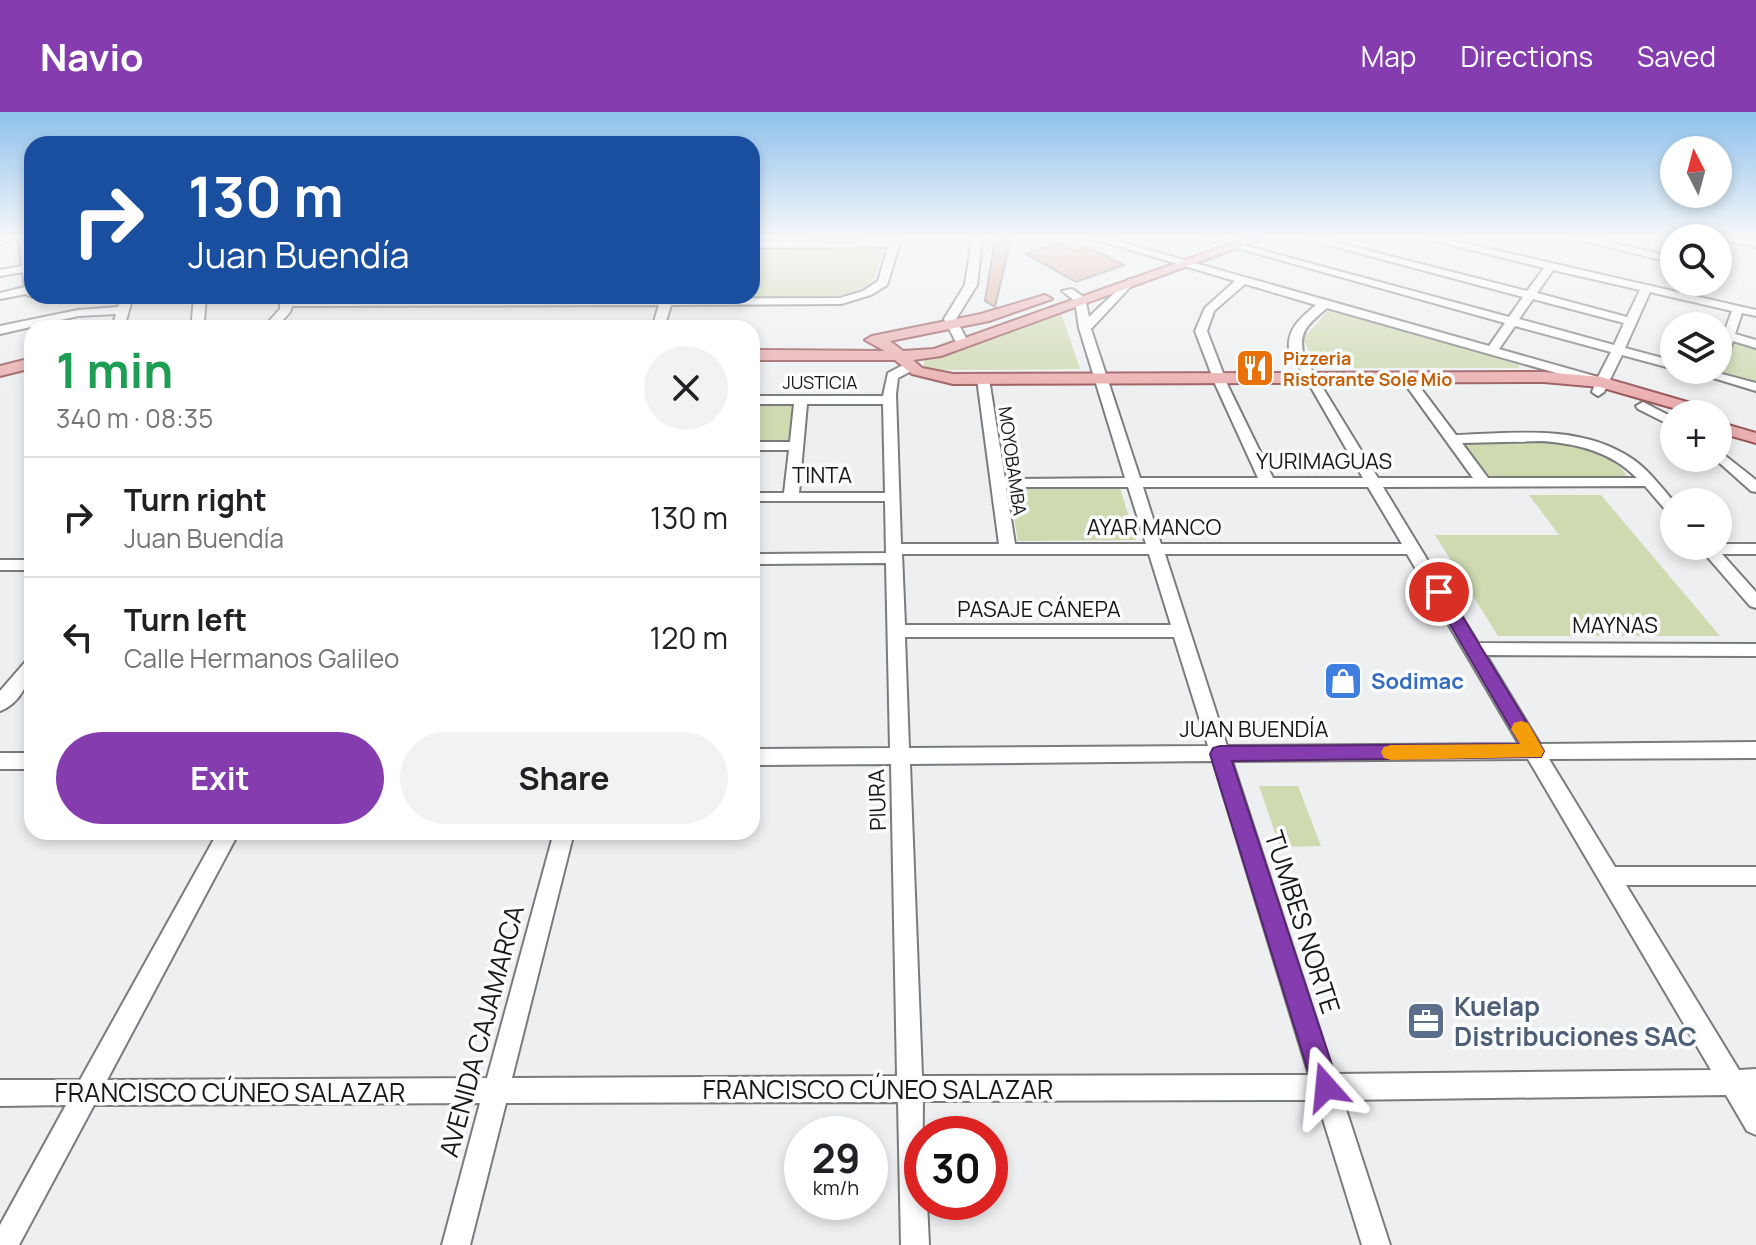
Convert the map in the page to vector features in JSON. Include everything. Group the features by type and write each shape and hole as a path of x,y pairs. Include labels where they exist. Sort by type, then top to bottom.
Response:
{"main road":[{"path":"894,358 952,325 1065,292"},
{"path":"760,355 894,358 936,353 1103,292"},
{"path":"760,343 853,343 894,358 921,384 1409,381 1600,387 1660,401"},
{"path":"0,360 24,354"},
{"path":"0,371 24,365"},
{"path":"1600,387 1660,410"},
{"path":"1732,420 1756,427"},
{"path":"1732,431 1756,438"}],"street":[{"path":"760,301 828,302 854,298 866,292"},
{"path":"963,344 950,319 966,292"},
{"path":"1069,292 1081,300"},
{"path":"1085,328 1120,292"},
{"path":"1230,292 1203,319 1203,343 1268,483"},
{"path":"1285,292 1600,387 1645,292"},
{"path":"1404,292 1660,361"},
{"path":"1519,292 1631,321"},
{"path":"1491,352 1533,292"},
{"path":"0,296 24,293"},
{"path":"1684,296 1755,312"},
{"name":"TUMBES NORTE","path":"1081,300 1085,328 1376,1245"},
{"path":"1325,303 1295,332 1292,340 1299,359 1609,876 1744,1082 1756,1122"},
{"path":"121,320 125,304"},
{"path":"1732,325 1738,309"},
{"path":"44,320 78,313 124,310"},
{"path":"0,330 24,324"},
{"path":"1732,337 1756,344"},
{"name":"PIURA","path":"894,358 889,400 915,1245"},
{"path":"1732,377 1756,387"},
{"path":"1409,381 1484,483"},
{"name":"MOYOBAMBA","path":"984,382 1008,549"},
{"name":"JUSTICIA","path":"760,400 889,400"},
{"path":"791,497 801,400"},
{"path":"1643,406 1660,415"},
{"path":"1451,439 1560,439 1600,447 1630,463 1660,495"},
{"path":"760,446 795,446"},
{"path":"1732,460 1735,468"},
{"path":"1732,466 1756,488"},
{"name":"YURIMAGUAS","path":"998,483 1649,482"},
{"name":"TINTA","path":"760,497 892,497"},
{"name":"AYAR MANCO","path":"760,559 1008,549 1414,549"},
{"path":"1732,549 1756,549"},
{"path":"1718,560 1756,602"},
{"path":"0,565 24,565"},
{"name":"PASAJE CÁNEPA","path":"896,631 1182,631"},
{"name":"MAYNAS","path":"1473,649 1756,650"},
{"path":"0,704 24,676"},
{"name":"JUAN BUENDÍA","path":"760,757 1756,750"},
{"path":"0,761 24,761"},
{"path":"4,1245 225,840"},
{"name":"AVENIDA CAJAMARCA","path":"456,1245 562,840"},
{"path":"1609,876 1756,876"},
{"name":"FRANCISCO CÚNEO SALAZAR","path":"0,1093 1744,1082"}],"green space":[{"path":"760,292 851,292 819,299 760,299"},
{"path":"1330,308 1519,365 1519,368 1317,368 1303,339"},
{"path":"1061,313 1080,369 930,370 923,367 925,360"},
{"path":"1732,343 1756,348 1756,384 1732,375"},
{"path":"760,403 793,405 788,440 760,441"},
{"path":"1527,441 1573,445 1594,451 1612,461 1627,476 1486,476 1461,444"},
{"path":"1120,488 1136,540 1018,541 1009,489"},
{"path":"1529,495 1601,495 1720,636 1498,636 1435,535 1559,535"},
{"path":"1259,786 1298,786 1321,846 1280,847"}],"building":[{"path":"986,292 999,292 995,307 985,301"}],"slow traffic":[{"path":"1391,752 1534,751 1521,729"}],"place":[{"name":"Pizzeria Ristorante Sole Mio","path":"1255,368"},
{"name":"Sodimac","path":"1343,681"},
{"name":"Kuelap Distribuciones SAC","path":"1426,1021"}],"route":[{"path":"1326,1087 1220,754 1534,751 1439,592"}]}
